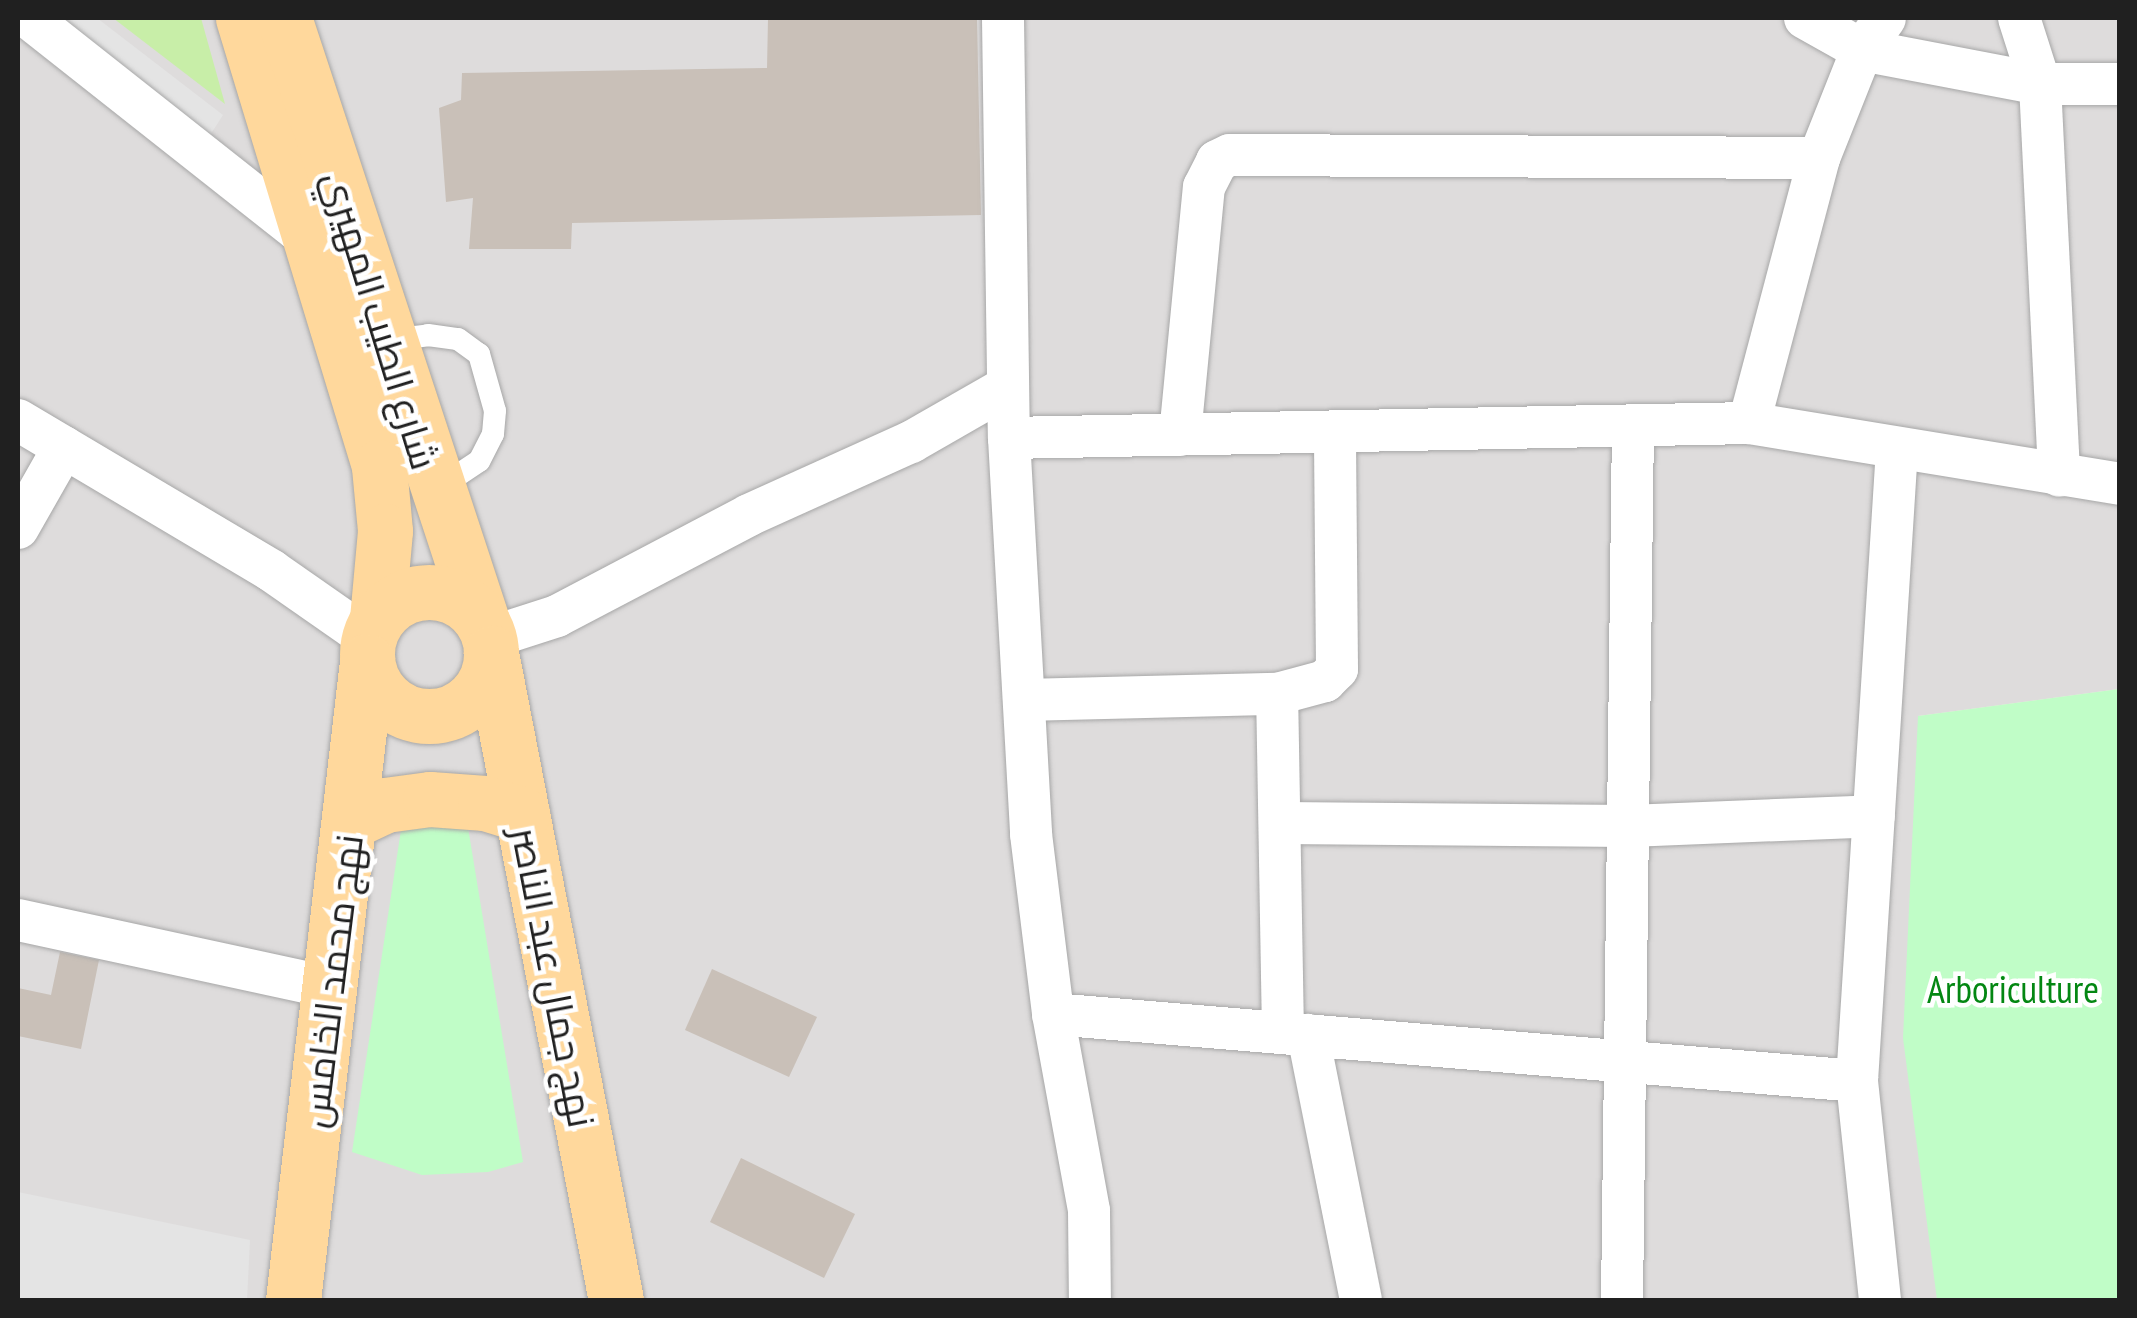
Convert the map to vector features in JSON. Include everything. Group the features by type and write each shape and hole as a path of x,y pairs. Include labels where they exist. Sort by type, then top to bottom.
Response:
{"main road":[{"name":"شارع الطيب المهيري","path":"243,18 314,243 384,494 371,639"},
{"name":"شارع الطيب المهيري","path":"284,18 390,340 434,491 487,638"},
{"path":"430,592 450,596 487,638 476,694 441,714 401,710 384,697 371,639 391,604 430,592"},
{"name":"نهج جمال عبد الناصر","path":"487,638 616,1300"},
{"name":"نهج محمد الخامس","path":"294,1300 371,639"},
{"path":"349,822 385,805 430,799 485,803 522,814"}],"street":[{"path":"29,18 314,243"},
{"path":"1003,18 1009,438 1024,700 1053,1014 1088,1212 1090,1300"},
{"path":"1805,18 1874,34 2040,84 2120,84"},
{"path":"2020,18 2040,84 2059,476"},
{"path":"1749,423 1819,158 1874,34"},
{"path":"1180,435 1204,186 1217,161 1230,155 1819,158"},
{"path":"487,638 557,616 749,515 910,442 1008,388"},
{"path":"18,420 272,571 371,639"},
{"path":"1009,438 1335,435 1749,423 2120,484"},
{"path":"1622,1300 1633,426"},
{"path":"1024,700 1278,694 1325,681 1338,669 1335,435"},
{"path":"18,528 64,447"},
{"path":"1880,1300 1857,1081 1897,448"},
{"path":"1278,694 1281,823 1296,1034 1361,1300"},
{"path":"1281,823 1629,826 1874,816"},
{"path":"18,920 332,988"},
{"path":"1053,1014 1857,1081"}],"lane":[{"path":"390,340 443,337 479,354 494,434 480,461 434,491"}],"shaded area":[{"path":"18,18 2119,18 2119,689 1918,716 1937,1300 18,1300"},
{"path":"53,18 97,18 223,115 207,140"},
{"path":"18,1192 250,1240 247,1300 18,1300"}],"green space":[{"path":"113,18 201,18 225,104"},
{"name":"Arboriculture","path":"2119,689 2119,1300 1937,1300 1903,1038 1918,716"},
{"path":"461,785 523,1162 488,1172 422,1175 352,1152 406,797"}],"building":[{"path":"768,18 977,18 981,215 572,223 571,249 469,249 473,198 446,202 439,108 461,100 462,73 767,68"},
{"path":"60,952 99,960 81,1049 18,1036 18,988 51,995"},
{"path":"712,969 817,1017 789,1077 685,1030"},
{"path":"741,1158 855,1214 824,1278 710,1222"}]}
